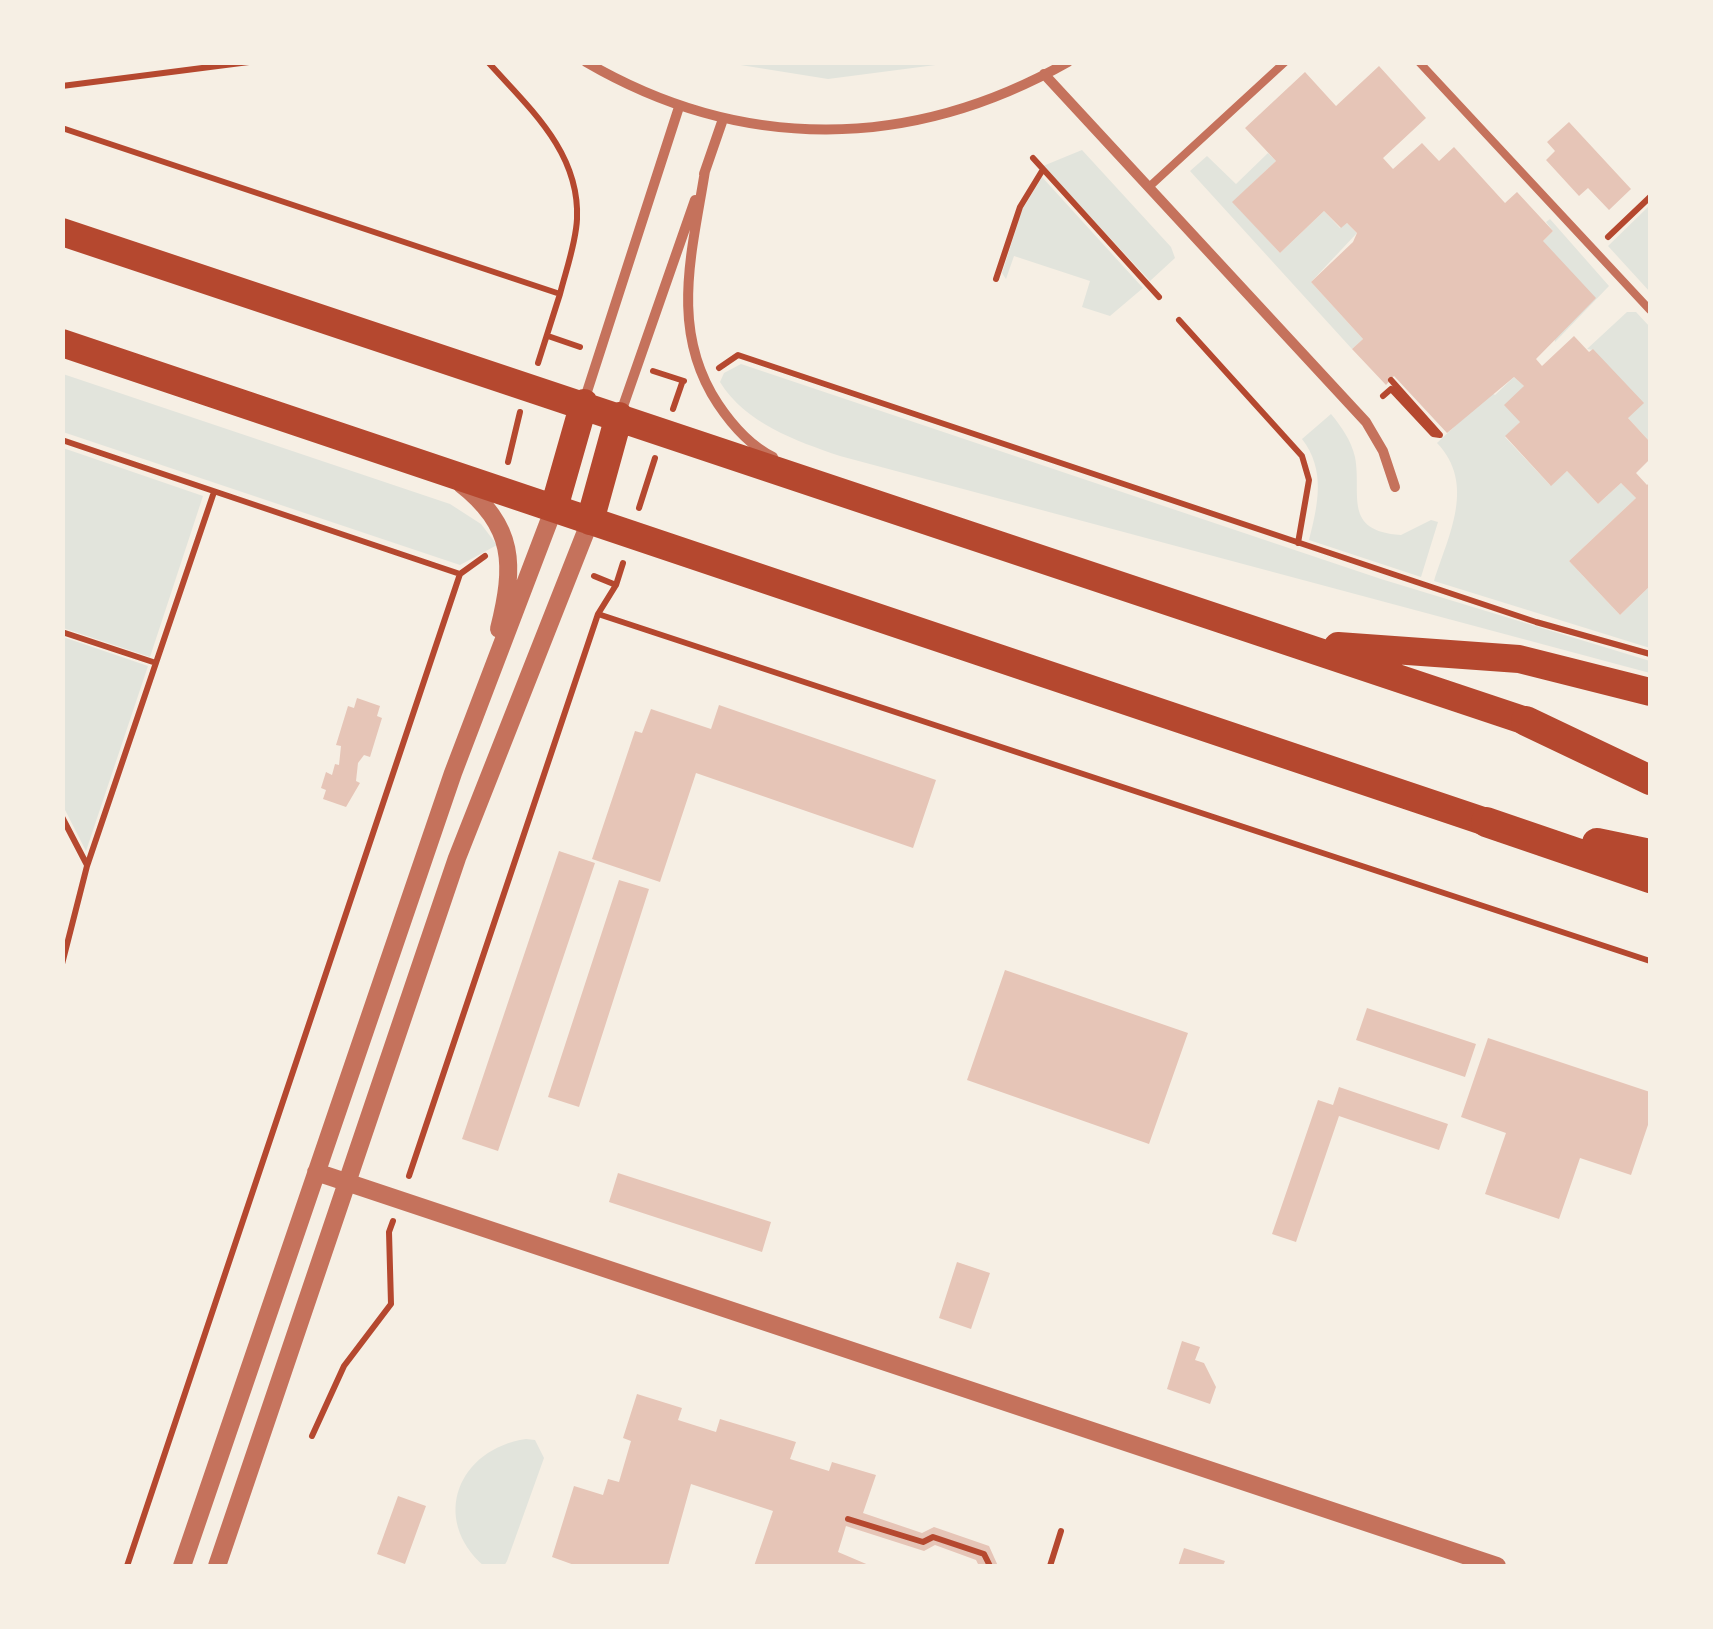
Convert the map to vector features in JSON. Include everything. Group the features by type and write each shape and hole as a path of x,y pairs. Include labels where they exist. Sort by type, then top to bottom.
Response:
{"highway":[{"path":"62,232 665,430 1650,763"},
{"path":"62,343 1650,878"},
{"path":"554,508 584,403"},
{"path":"590,521 620,416"},
{"path":"1297,643 1519,659 1650,692"},
{"path":"1526,721 1650,780"},
{"path":"1486,822 1650,854"}],"street":[{"path":"586,62 680,108 724,119 808,130 869,130 960,110 1068,62"},
{"path":"1044,74 1366,422 1382,450 1395,487"},
{"path":"584,403 680,108"},
{"path":"620,416 724,119"},
{"path":"705,171 690,266 687,327 692,358 726,416 758,449 840,489"},
{"path":"447,473 486,503 500,524 507,546 507,597 488,678"},
{"path":"182,1566 488,678 535,567 554,508"},
{"path":"217,1566 486,776 590,521"},
{"path":"316,1172 1497,1566"}],"lane":[{"path":"1149,188 1285,62"},
{"path":"1419,62 1650,310"}],"path":[{"path":"62,86 249,62"},
{"path":"488,62 545,127 571,168 577,222 548,336"},
{"path":"62,128 560,294"},
{"path":"1032,158 1159,298"},
{"path":"996,279 1020,207 1042,171"},
{"path":"1625,221 1650,197"},
{"path":"1180,320 1302,456 1309,480 1298,543"},
{"path":"738,355 1536,622 1650,654"},
{"path":"1383,396 1390,389 1433,434 1440,435 1390,380"},
{"path":"312,1436 344,1366 391,1304 389,1232 598,614 616,586 683,382"},
{"path":"506,456 517,422"},
{"path":"62,440 460,574"},
{"path":"62,964 88,866 214,492"},
{"path":"127,1566 462,568 498,549"},
{"path":"598,614 1650,961"},
{"path":"62,632 156,664"},
{"path":"62,817 88,866"},
{"path":"848,1519 923,1542 933,1537 967,1548 984,1554 990,1566"},
{"path":"1050,1566 1062,1531"}],"shaded area":[{"path":"728,63 951,63 828,79"},
{"path":"1082,150 1171,247 1175,258 1150,281 1043,166"},
{"path":"1268,153 1276,161 1233,202 1280,253 1324,211 1340,228 1347,223 1357,233 1311,282 1363,339 1352,349 1190,171 1207,156 1236,184"},
{"path":"1042,177 1143,288 1110,316 1082,307 1090,281 1014,256 1006,279 1002,273 1022,210"},
{"path":"1650,205 1650,292 1608,246"},
{"path":"1550,219 1609,286 1555,342 1543,241 1553,231 1546,222"},
{"path":"1627,312 1636,312 1650,327 1650,442 1628,418 1593,350 1587,349"},
{"path":"741,364 1381,579 1650,661 1650,673 840,456 789,437 743,409 720,382 724,373"},
{"path":"63,374 450,504 481,524 497,545 460,565 63,432"},
{"path":"1514,377 1524,386 1520,422 1505,437 1550,485 1567,471 1598,504 1621,483 1636,498 1569,561 1620,615 1650,586 1650,648 1434,581 1452,527 1457,492 1449,459 1437,443 1491,392 1495,395"},
{"path":"1331,414 1353,451 1362,519 1382,532 1401,535 1431,520 1438,522 1421,577 1309,540 1318,488 1314,463 1302,439"},
{"path":"63,448 203,496 150,657 63,628"},
{"path":"63,637 148,666 86,851 63,806"},
{"path":"535,1440 544,1458 507,1561 504,1566 484,1566 458,1528 459,1489 483,1456 502,1445"}],"building":[{"path":"1379,66 1426,118 1383,158 1393,169 1422,143 1439,161 1454,147 1505,203 1517,192 1553,231 1543,241 1596,298 1536,359 1542,366 1574,336 1589,352 1593,349 1644,403 1628,418 1650,442 1650,459 1636,473 1647,485 1650,482 1650,586 1620,615 1569,561 1636,498 1621,483 1598,504 1567,471 1551,486 1505,436 1520,422 1504,405 1524,386 1514,377 1447,433 1394,376 1386,385 1352,349 1363,339 1311,282 1353,242 1357,233 1347,223 1341,228 1324,211 1280,253 1232,202 1276,161 1245,128 1305,72 1336,106"},
{"path":"1569,122 1631,189 1609,210 1588,188 1579,196 1546,160 1555,151 1547,142"},
{"path":"357,698 380,706 377,716 382,718 370,757 364,755 358,763 356,781 360,783 346,807 323,799 326,790 321,788 326,772 332,775 335,764 339,765 341,746 336,745 348,706 354,708"},
{"path":"719,705 936,780 913,848 696,773 660,882 592,859 635,731 642,733 651,709 711,729"},
{"path":"559,851 595,863 498,1151 462,1139"},
{"path":"619,880 649,889 579,1107 548,1097"},
{"path":"1005,970 1188,1033 1149,1144 967,1080"},
{"path":"1367,1008 1476,1044 1465,1077 1356,1040"},
{"path":"1488,1038 1650,1092 1650,1119 1631,1175 1580,1158 1559,1219 1485,1194 1506,1133 1461,1117"},
{"path":"1339,1087 1448,1124 1439,1150 1339,1116 1296,1242 1272,1234 1318,1100 1333,1105"},
{"path":"618,1173 771,1222 762,1252 609,1202"},
{"path":"957,1262 990,1273 971,1329 939,1318"},
{"path":"1182,1341 1200,1347 1195,1360 1204,1363 1216,1387 1210,1404 1167,1389"},
{"path":"637,1394 682,1408 678,1420 716,1432 720,1419 796,1442 790,1459 829,1471 832,1462 876,1475 863,1513 922,1533 934,1527 989,1546 998,1566 979,1566 976,1560 935,1545 924,1551 846,1526 838,1552 871,1566 754,1566 773,1511 691,1484 668,1566 577,1566 552,1557 574,1486 603,1495 608,1479 619,1482 631,1441 623,1438"},
{"path":"398,1496 426,1506 405,1564 377,1554"},
{"path":"1184,1548 1225,1561 1223,1566 1178,1566"}]}
